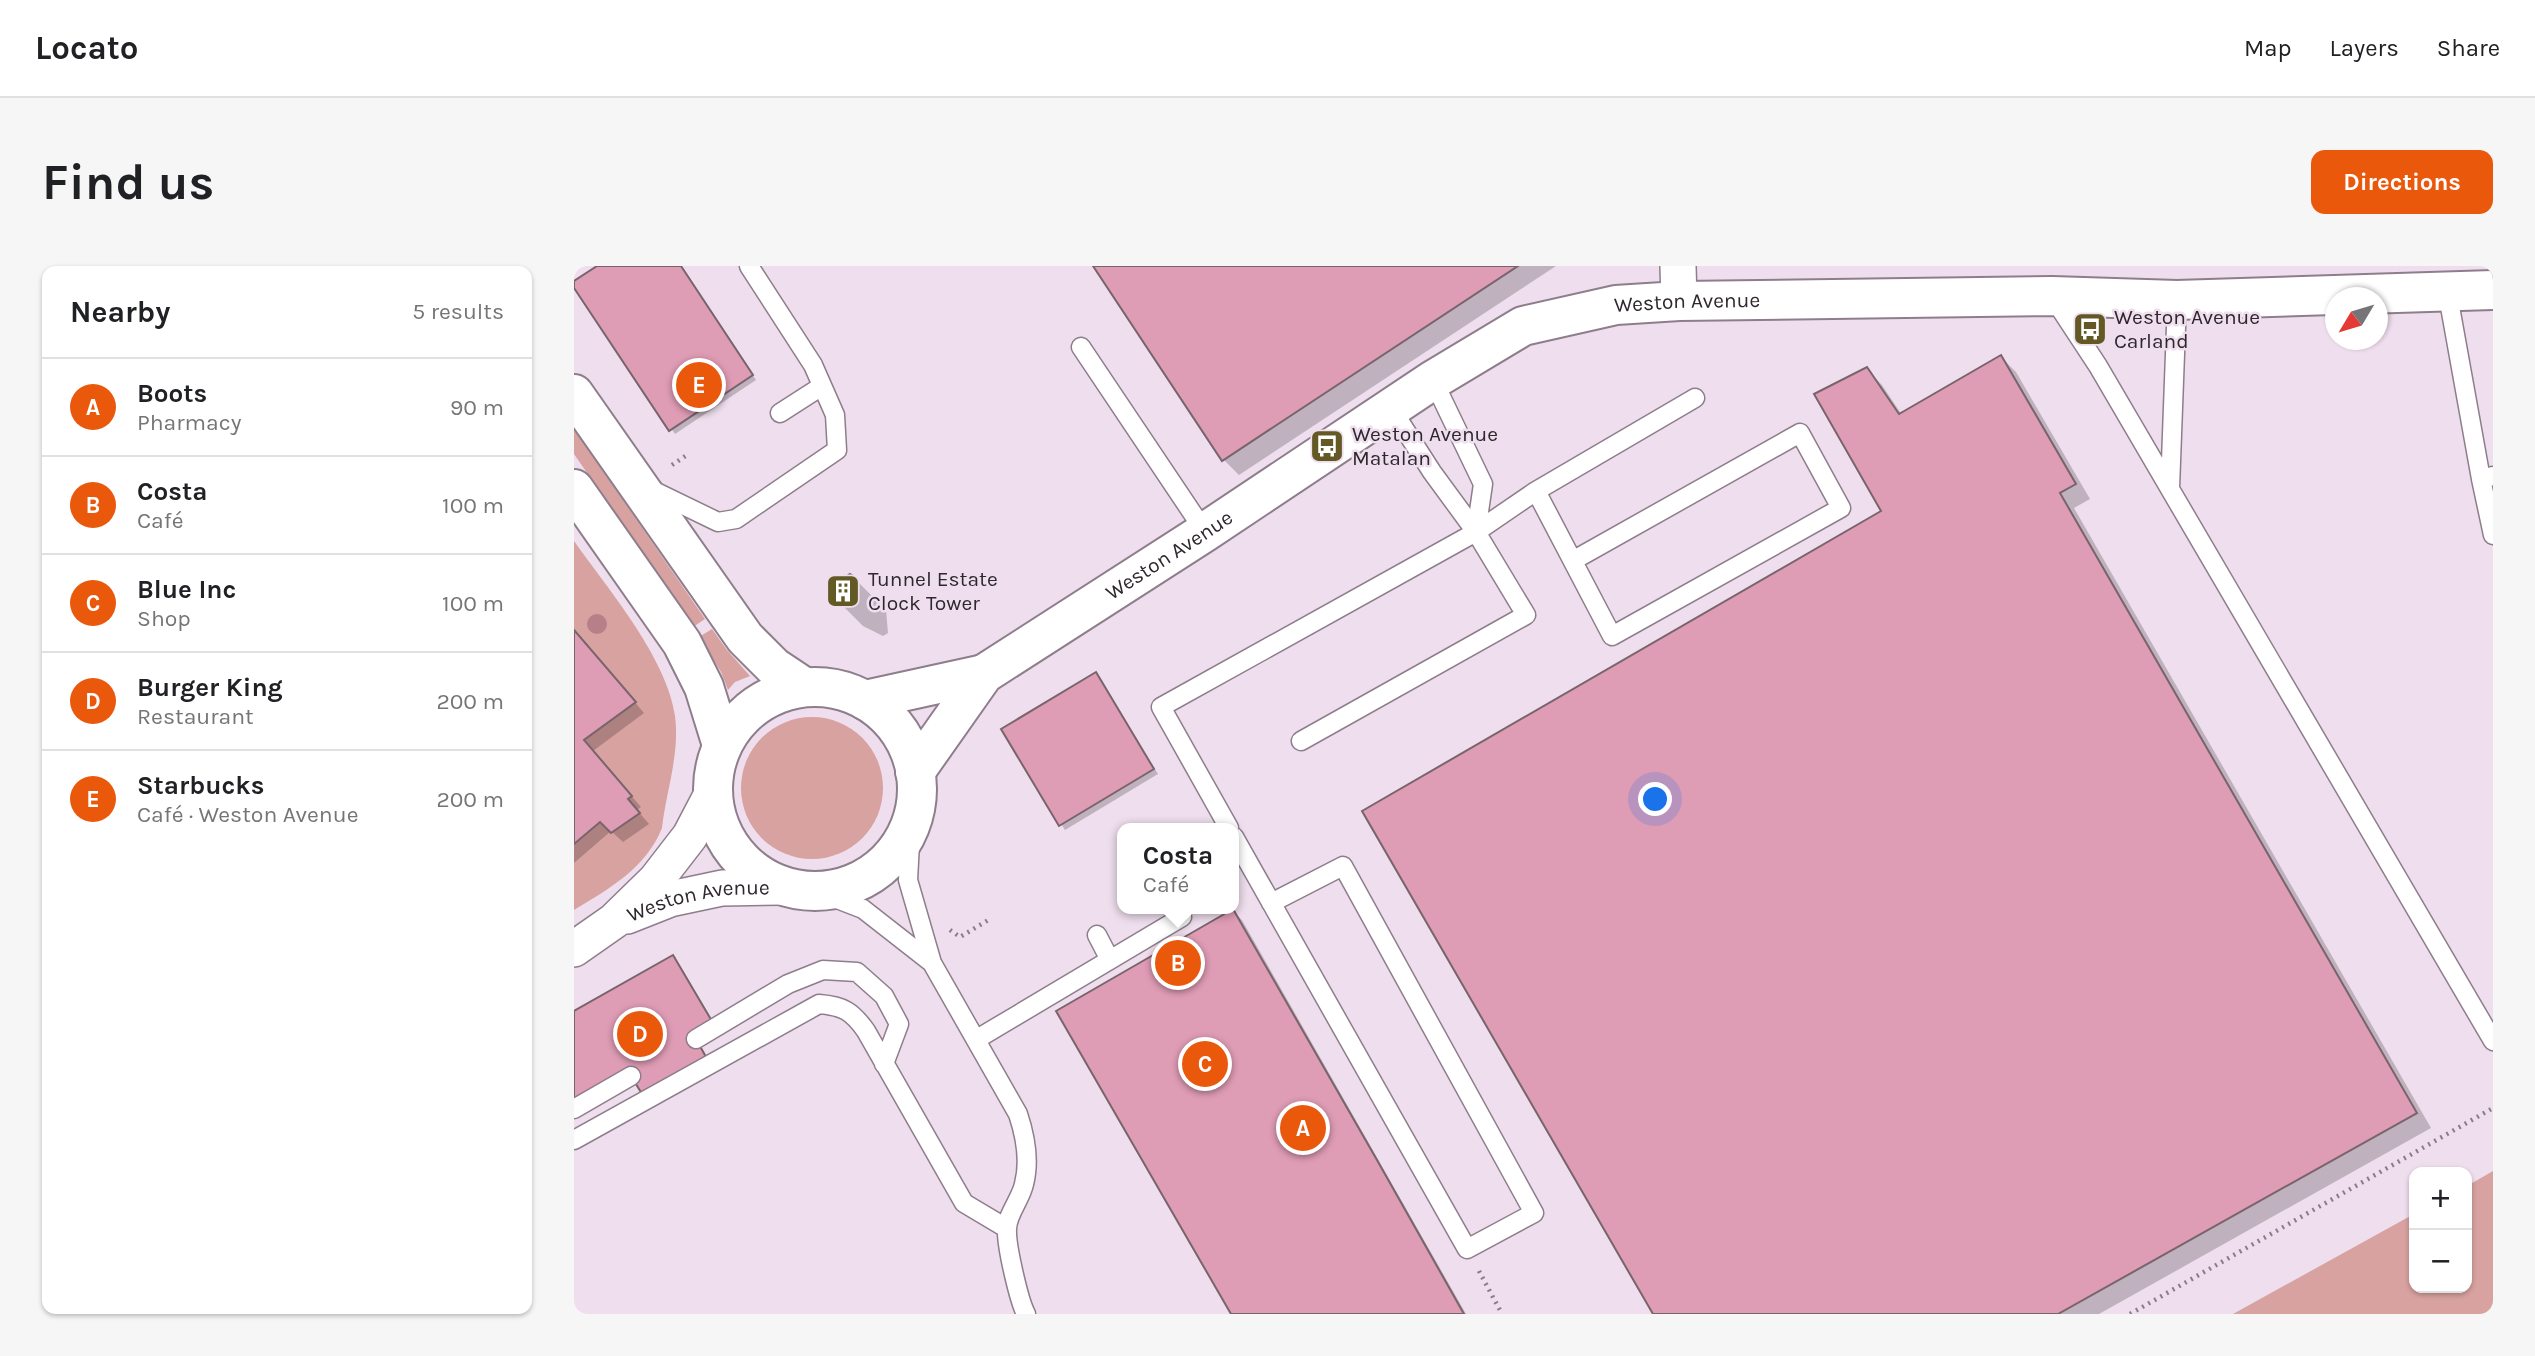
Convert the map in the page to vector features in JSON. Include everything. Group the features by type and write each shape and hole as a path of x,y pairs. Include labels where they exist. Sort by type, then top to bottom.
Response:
{"street":[{"name":"Weston Avenue","path":"865,700 984,674 1205,532 1433,380 1522,326 1616,305 1678,284 2177,300 2493,290"},
{"path":"574,394 745,638 774,667 804,688"},
{"path":"574,489 682,643 704,687 722,746"},
{"name":"Weston Avenue","path":"915,772 984,674"},
{"path":"804,688 831,688 865,700 882,712 897,728 909,748 915,772 916,803 911,824 897,851 878,870 855,883 802,890 764,878 750,868 729,845 717,820 713,792 714,774 722,746 733,728 753,708 775,694 804,688"},
{"name":"Weston Avenue","path":"574,949 614,921 656,880 690,836 713,792"},
{"name":"Weston Avenue","path":"614,921 670,899 722,888 802,890"}],"lane":[{"path":"638,483 718,522 736,519 837,450 835,415 813,365 749,266"},
{"path":"2447,290 2487,478 2493,535"},
{"path":"2052,296 2098,366 2493,1041"},
{"path":"2170,488 2177,300"},
{"path":"1082,347 1205,532"},
{"path":"1433,380 1483,484 1476,532"},
{"path":"780,413 822,386"},
{"path":"1226,823 1161,707 1476,532 1536,491 1695,398"},
{"path":"1301,741 1526,615 1476,532 1432,472 1391,408"},
{"path":"1536,491 1612,636 1842,508 1800,433 1574,560"},
{"path":"911,824 908,880 932,963 1018,1114 1024,1133 1025,1183 1006,1228 1017,1282 1027,1314"},
{"path":"1239,846 1271,903 1467,1249 1534,1213 1343,866 1271,903"},
{"path":"802,890 863,909 932,963"},
{"path":"977,1040 1182,917 1180,914"},
{"path":"1097,935 1110,960"},
{"path":"696,1039 788,984 823,970 857,972 884,996 899,1024 884,1064"},
{"path":"574,1140 819,1004 839,1006 857,1018 964,1203 1006,1228"},
{"path":"574,1109 631,1076"}],"path":[{"path":"672,465 687,455"},
{"path":"943,925 960,937 990,919"},
{"path":"2130,1314 2493,1108"},
{"path":"1467,1249 1502,1314"}],"shaded area":[{"path":"574,429 705,619 693,627 574,454"},
{"path":"574,541 619,602 661,671 675,716 676,744 662,828 655,842 625,876 574,910 574,844 600,822 612,833 640,813 628,799 632,796 584,740 635,702 574,630"},
{"path":"712,629 750,676 735,682 728,690 721,672 699,637"},
{"path":"812,717 839,723 862,738 877,761 883,788 877,815 862,838 839,853 812,859 785,853 762,838 747,815 741,788 747,761 762,738 785,723"},
{"path":"2493,1171 2493,1314 2233,1314 2409,1217 2409,1293 2472,1293 2472,1183"}],"building":[{"path":"597,266 681,266 753,375 669,431 574,288 574,281"},
{"path":"1093,266 1518,266 1222,461"},
{"path":"2001,355 2076,484 2060,493 2417,1113 2058,1314 1653,1314 1362,811 1881,511 1814,394 1867,367 1899,414"},
{"name":"Tunnel Estate Clock Tower","path":"850,574 855,577 858,601 851,606 829,595 829,588"},
{"path":"574,630 636,702 584,740 632,796 628,799 640,813 611,833 600,822 574,844"},
{"path":"1096,672 1154,769 1059,826 1001,729"},
{"path":"1224,914 1236,914 1464,1314 1231,1314 1056,1011"},
{"path":"673,955 716,1028 696,1039 706,1057 642,1094 631,1076 574,1099 574,1011"}],"place":[{"name":"Weston Avenue Carland","path":"2090,329"},
{"name":"Starbucks","path":"699,385"},
{"name":"Weston Avenue Matalan","path":"1327,446"},
{"name":"Tunnel Estate Clock Tower","path":"843,591"},
{"name":"Costa","path":"1178,963"},
{"name":"Burger King","path":"640,1034"},
{"name":"Blue Inc","path":"1205,1064"},
{"name":"Boots","path":"1303,1128"}]}
